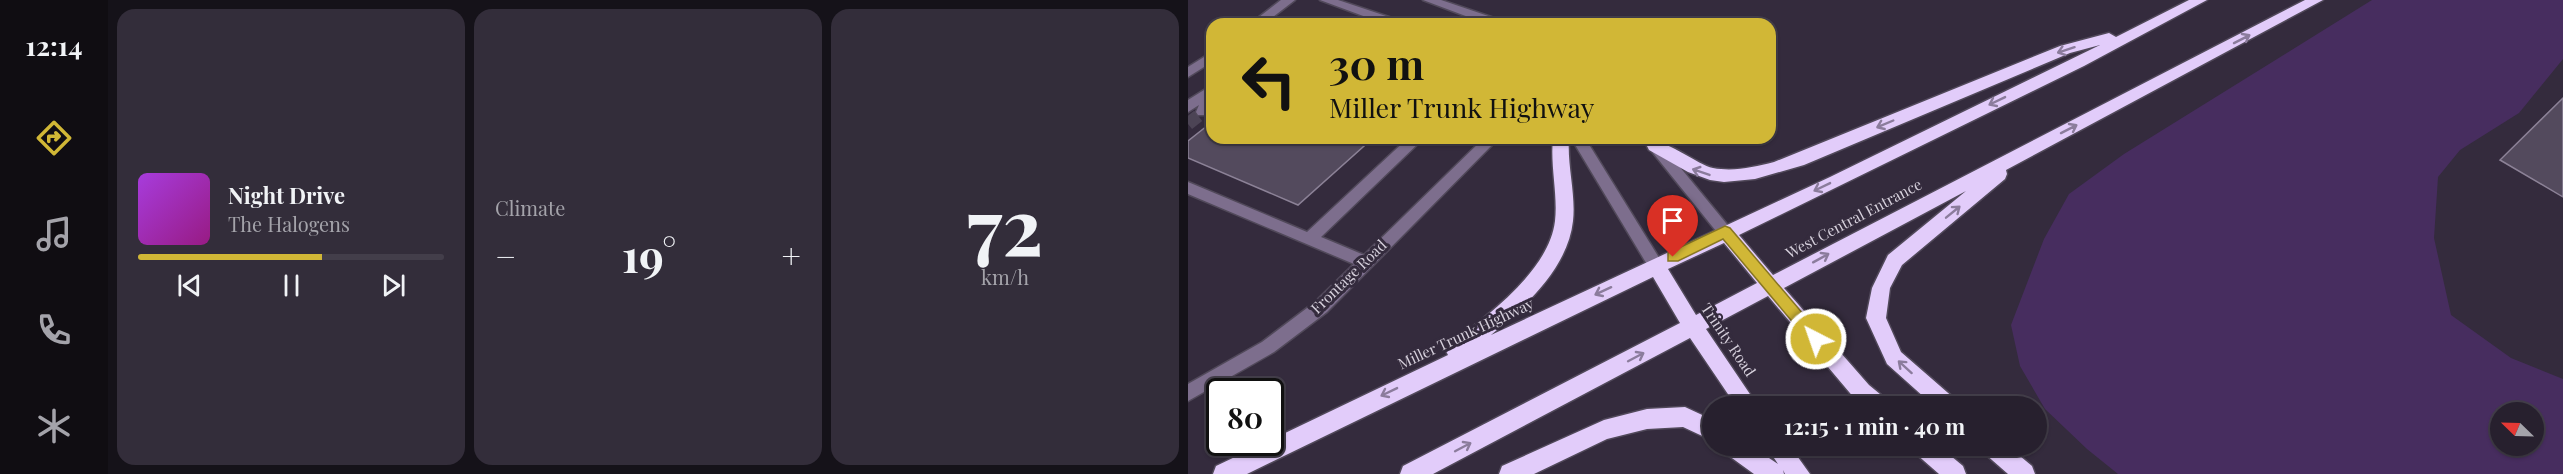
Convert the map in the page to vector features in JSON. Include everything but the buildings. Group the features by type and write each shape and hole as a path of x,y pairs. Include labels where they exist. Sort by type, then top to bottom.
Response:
{"highway":[{"path":"1867,396 1770,287 1725,232 1784,206 2200,0"},
{"name":"West Central Entrance","path":"1411,474 2316,0"},
{"path":"1655,144 1691,168 1711,175 1730,178 1752,174 1798,160 2064,49 2142,30"},
{"path":"1426,374 1504,313 1524,293 1555,248 1564,220 1561,144"},
{"path":"1937,396 1894,358 1876,318 1881,288 1895,260 2030,149"},
{"name":"Miller Trunk Highway","path":"1224,474 1426,374 1725,232"},
{"name":"Trinity Road","path":"1656,266 1693,327 1742,396"},
{"path":"1510,474 1604,430 1647,419 1684,417 1702,426"},
{"path":"1747,456 1773,474"},
{"path":"1785,456 1799,474"},
{"path":"1934,456 1955,474"},
{"path":"2003,456 2024,474"}],"street":[{"path":"1264,18 1289,0"},
{"path":"1326,0 1379,18"},
{"path":"1429,0 1482,18"},
{"path":"1188,73 1206,60"},
{"path":"1188,107 1206,94"},
{"path":"1203,112 1206,104"},
{"path":"1309,239 1411,144"},
{"name":"Frontage Road","path":"1188,393 1243,362 1295,328 1486,144"},
{"path":"1582,144 1656,266"},
{"path":"1654,144 1725,232"},
{"path":"1188,188 1366,262"}],"shaded area":[{"path":"2372,0 2563,0 2563,59 2519,113 2460,150 2438,177 2434,238 2451,315 2511,358 2563,379 2563,474 2118,474 2087,449 2047,411 2047,396 2037,396 2020,366 2011,325 2044,239 2069,194 2124,154"}],"tunnel":[{"path":"1188,124 1203,112"}],"route":[{"path":"1673,257 1725,232 1816,339"}]}
